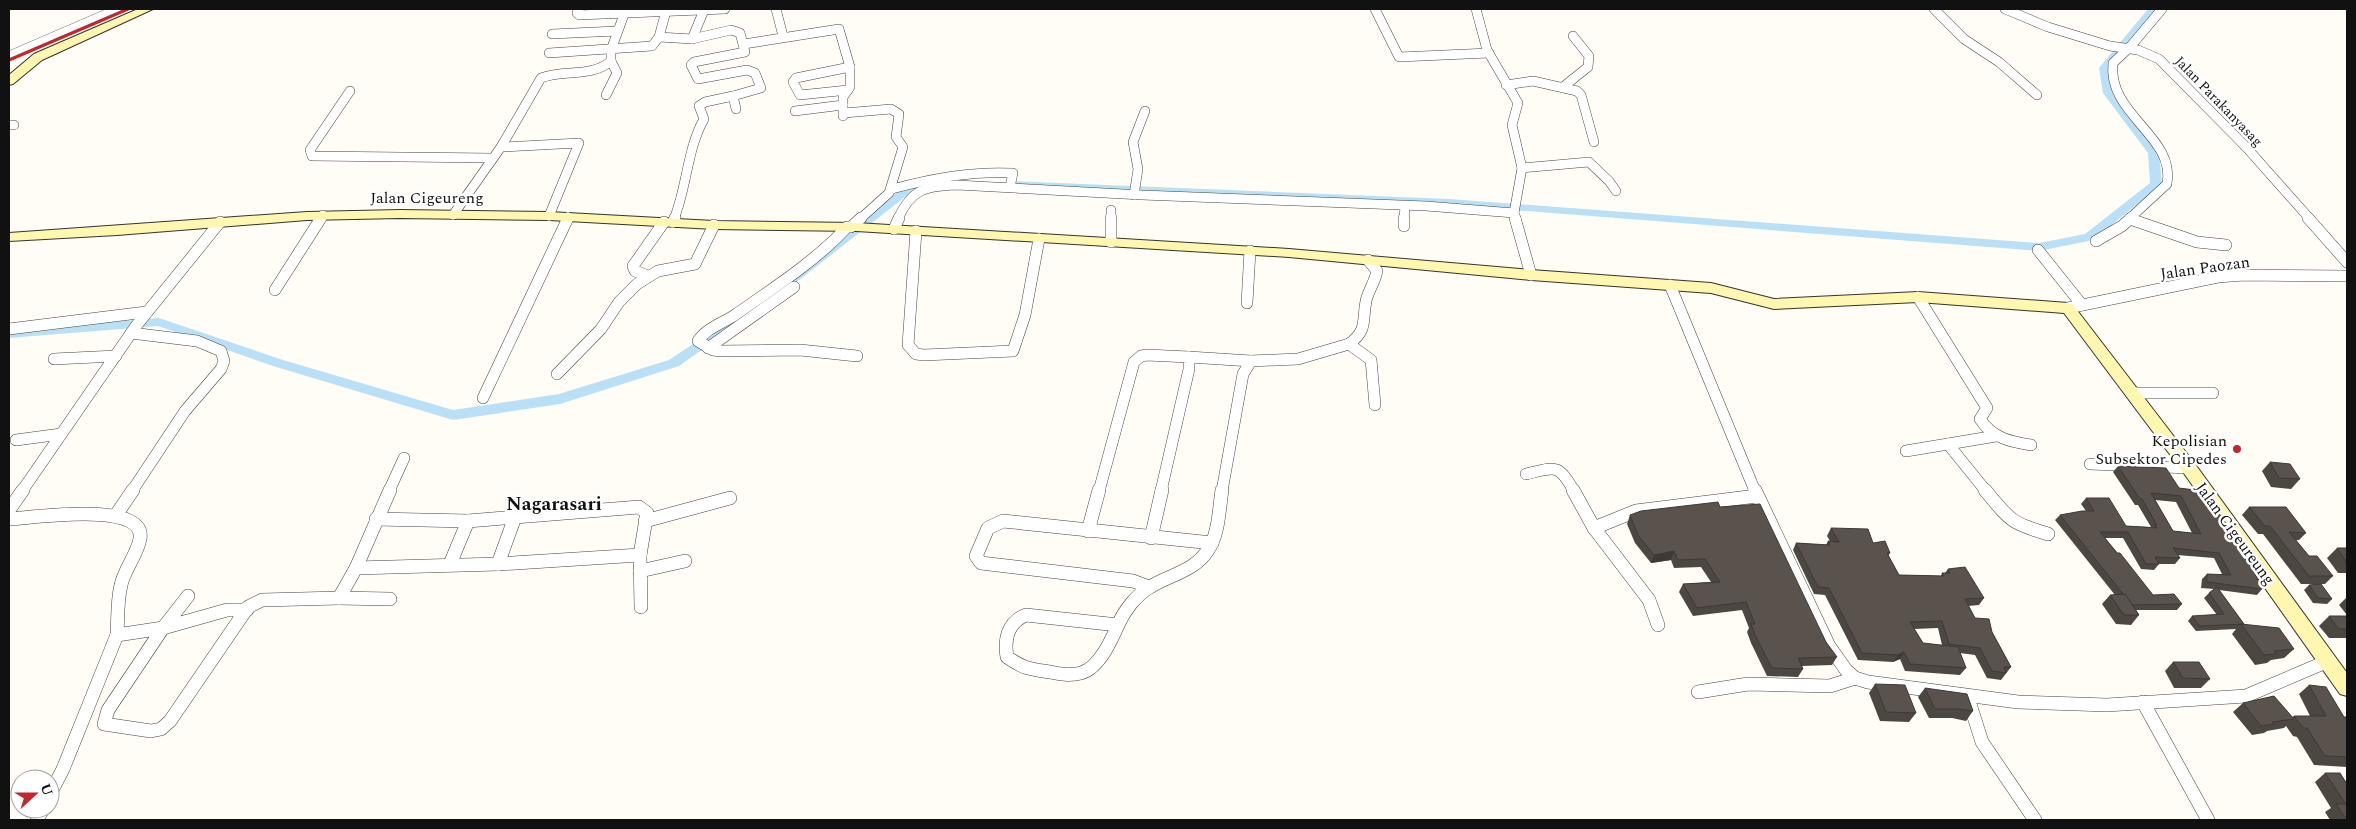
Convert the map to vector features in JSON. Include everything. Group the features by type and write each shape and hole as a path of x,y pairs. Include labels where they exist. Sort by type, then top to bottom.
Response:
{"street":[{"path":"9,56 118,9"},
{"path":"9,81 31,61 42,55 147,9"},
{"path":"578,11 580,14 725,9"},
{"path":"776,9 783,36"},
{"path":"1375,9 1399,56 1489,53"},
{"path":"1476,9 1481,21 1481,35 1489,53 1518,103 1512,125 1522,168 1515,210 1530,275"},
{"path":"1934,9 1964,39 1999,62 2037,96"},
{"name":"Jalan Parakanyasag","path":"2004,9 2048,27 2110,46 2127,48 2155,57 2180,78 2246,147 2347,262"},
{"path":"2096,240 2107,236 2130,219 2167,184 2169,175 2165,160 2128,112 2113,81 2112,70 2117,56 2127,48 2162,9"},
{"path":"692,38 704,10"},
{"path":"606,95 617,72 611,61 610,50 625,11"},
{"path":"549,53 650,47 659,38 666,12"},
{"path":"744,44 783,36 840,29 850,67 850,88 843,97 843,111"},
{"path":"648,276 635,271 633,266 669,222 680,205 696,133 704,118 699,106 705,102 761,88 754,71 748,70 698,79 691,64 742,54 746,51 740,33 735,30 692,38 659,38"},
{"path":"552,34 618,31"},
{"path":"1563,87 1588,67 1589,56 1573,36"},
{"path":"452,215 501,146 541,78 555,73 596,71 606,67 611,61"},
{"path":"848,90 800,96 793,82 796,78 850,67"},
{"path":"1506,85 1533,81 1575,90 1581,95 1594,142"},
{"path":"350,91 310,150 312,156 492,158"},
{"path":"732,96 736,109"},
{"path":"795,111 890,109 899,114 896,137 903,146 892,188 856,227 839,236 773,288 733,316 702,334 698,339 705,346 720,351 807,351 857,356"},
{"path":"1135,190 1138,169 1133,142 1145,111"},
{"path":"501,146 579,143 549,216"},
{"path":"1522,168 1589,162 1609,181 1616,191"},
{"path":"892,188 949,174 1012,173 1011,183"},
{"path":"894,229 908,200 921,190 944,186 1011,183 1405,206 1515,210"},
{"path":"1404,226 1405,206"},
{"path":"1111,210 1111,242"},
{"path":"275,290 324,215"},
{"name":"Jalan Cigeureng","path":"9,237 117,231 324,215 549,216 714,225 856,227 1250,251 1530,275 1711,288 1774,304 1918,297 2075,306"},
{"path":"483,398 568,217"},
{"path":"2130,219 2197,242 2226,245"},
{"path":"9,510 133,330 220,222"},
{"path":"557,374 601,328 619,302 648,276 663,269 695,264 714,225"},
{"path":"916,231 908,345 916,354 924,355 1002,353 1013,351 1018,344 1039,239"},
{"path":"2038,250 2075,306"},
{"path":"1247,302 1250,251"},
{"path":"1088,531 1134,362 1141,356 1147,355 1251,361 1298,359 1349,344 1357,338 1365,324 1366,299 1376,280 1377,271 1368,260"},
{"name":"Jalan Paozan","path":"2075,306 2218,277 2253,275 2347,276"},
{"path":"1670,285 1757,496 1829,646 1846,670 1855,678 1868,682 2018,702 2107,704 2246,696 2268,690 2308,668 2328,661"},
{"path":"705,346 794,288"},
{"path":"1918,297 1988,408 1980,419 1983,425 1996,436"},
{"name":"Jalan Cigeureung","path":"2075,306 2133,393 2347,688"},
{"path":"9,328 145,314"},
{"path":"116,515 136,488 185,411 221,369 224,361 221,351 208,344 133,330"},
{"path":"1349,344 1371,360 1375,405"},
{"path":"54,359 116,356"},
{"path":"1151,538 1189,369 1189,357"},
{"path":"1118,625 1026,615 1019,616 1009,628 1005,649 1007,657 1022,668 1069,675 1082,673 1091,667 1101,655 1118,625 1123,614 1149,587 1179,574 1208,551 1212,543 1243,374 1251,361"},
{"path":"2133,393 2213,393"},
{"path":"16,440 61,434"},
{"path":"1906,451 1996,436 2031,445"},
{"path":"1948,444 2009,519 2021,526 2048,534"},
{"path":"339,598 356,568 404,458"},
{"path":"2090,464 2189,468"},
{"path":"1526,474 1553,468 1563,472 1594,528 1643,592 1658,625"},
{"path":"1594,528 1636,511 1757,496"},
{"path":"645,521 730,498"},
{"path":"376,519 468,521 636,507 646,510 640,555 641,607"},
{"path":"9,519 104,513 131,520 138,530 140,539 121,586 117,634 60,773"},
{"path":"498,564 515,516"},
{"path":"450,564 468,521"},
{"path":"1149,587 1133,581 981,563 976,556 988,527 998,522 1212,543"},
{"path":"356,568 498,564 640,555"},
{"path":"640,571 684,561"},
{"path":"188,596 163,628 108,710 104,718 104,724 151,731 161,729 170,722 246,610 254,603 262,600 390,599"},
{"path":"117,634 163,628 227,610 246,610"},
{"path":"1698,692 1749,684 1806,687 1839,685 1855,678"},
{"path":"1966,694 1982,742 2035,820"},
{"path":"2143,702 2208,820"}],"building":[{"path":"2270,462 2290,464 2300,479 2279,478"},
{"path":"2118,466 2166,468 2179,488 2203,491 2240,543 2262,589 2207,582 2207,574 2231,575 2219,553 2173,548 2180,558 2155,557 2159,564 2146,564 2128,532 2100,532 2117,553 2120,553 2153,595 2174,594 2182,604 2132,605 2060,515 2094,511 2086,498 2109,498 2126,526 2157,528 2142,499 2140,499","holes":["2151,493 2181,496 2201,534 2173,531"]},
{"path":"1718,502 1720,507 1760,504 1826,642 1837,657 1798,658 1803,669 1772,668 1755,635 1751,624 1755,624 1746,602 1697,608 1683,584 1720,582 1705,559 1678,560 1674,551 1654,555 1638,535 1630,515 1641,511"},
{"path":"2249,507 2286,507 2306,533 2289,532 2309,556 2317,556 2333,576 2309,576 2270,526 2265,526"},
{"path":"1831,528 1868,529 1873,543 1885,541 1890,553 1887,553 1899,575 1944,576 1942,573 1950,573 1948,569 1965,567 1984,598 1965,599 1975,618 1989,619 1992,632 2011,667 2004,667 2006,673 1992,671 1980,648 1949,644 1942,621 1910,622 1923,643 1958,647 1966,668 1910,664 1904,652 1898,655 1862,653 1829,588 1818,587 1796,543 1830,545 1828,541 1839,542"},
{"path":"2337,548 2347,548 2347,563"},
{"path":"2321,584 2332,599 2318,598 2309,585"},
{"path":"2217,587 2244,624 2200,626 2192,616 2224,614 2209,593"},
{"path":"2125,594 2139,615 2124,615 2110,595"},
{"path":"2329,616 2347,616 2347,629 2339,629"},
{"path":"2241,624 2279,628 2294,649 2274,651 2276,654 2264,655"},
{"path":"2173,662 2199,662 2210,679 2183,678"},
{"path":"1875,684 1905,685 1916,713 1886,712"},
{"path":"2309,685 2326,687 2344,717 2347,717 2347,757 2325,756 2307,728 2303,728 2294,716 2326,716"},
{"path":"1925,688 1967,694 1973,711 1935,709"},
{"path":"2274,696 2294,719 2272,722 2274,724 2261,726 2243,703"},
{"path":"2325,773 2340,773 2347,784 2347,817 2345,817 2336,804 2346,804"}],"waterway":[{"path":"1012,184 1449,202 2039,247 2089,237 2156,184 2153,153 2108,93 2104,68 2153,9"},
{"path":"776,292 912,186 925,185"},
{"path":"9,334 159,322 278,363 453,415 560,399 674,363 744,314"}],"railway":[{"path":"9,60 128,9"}],"place":[{"name":"Kepolisian Subsektor Cipedes","path":"2237,449"}],"district":[{"name":"Nagarasari","path":"554,503"}]}
